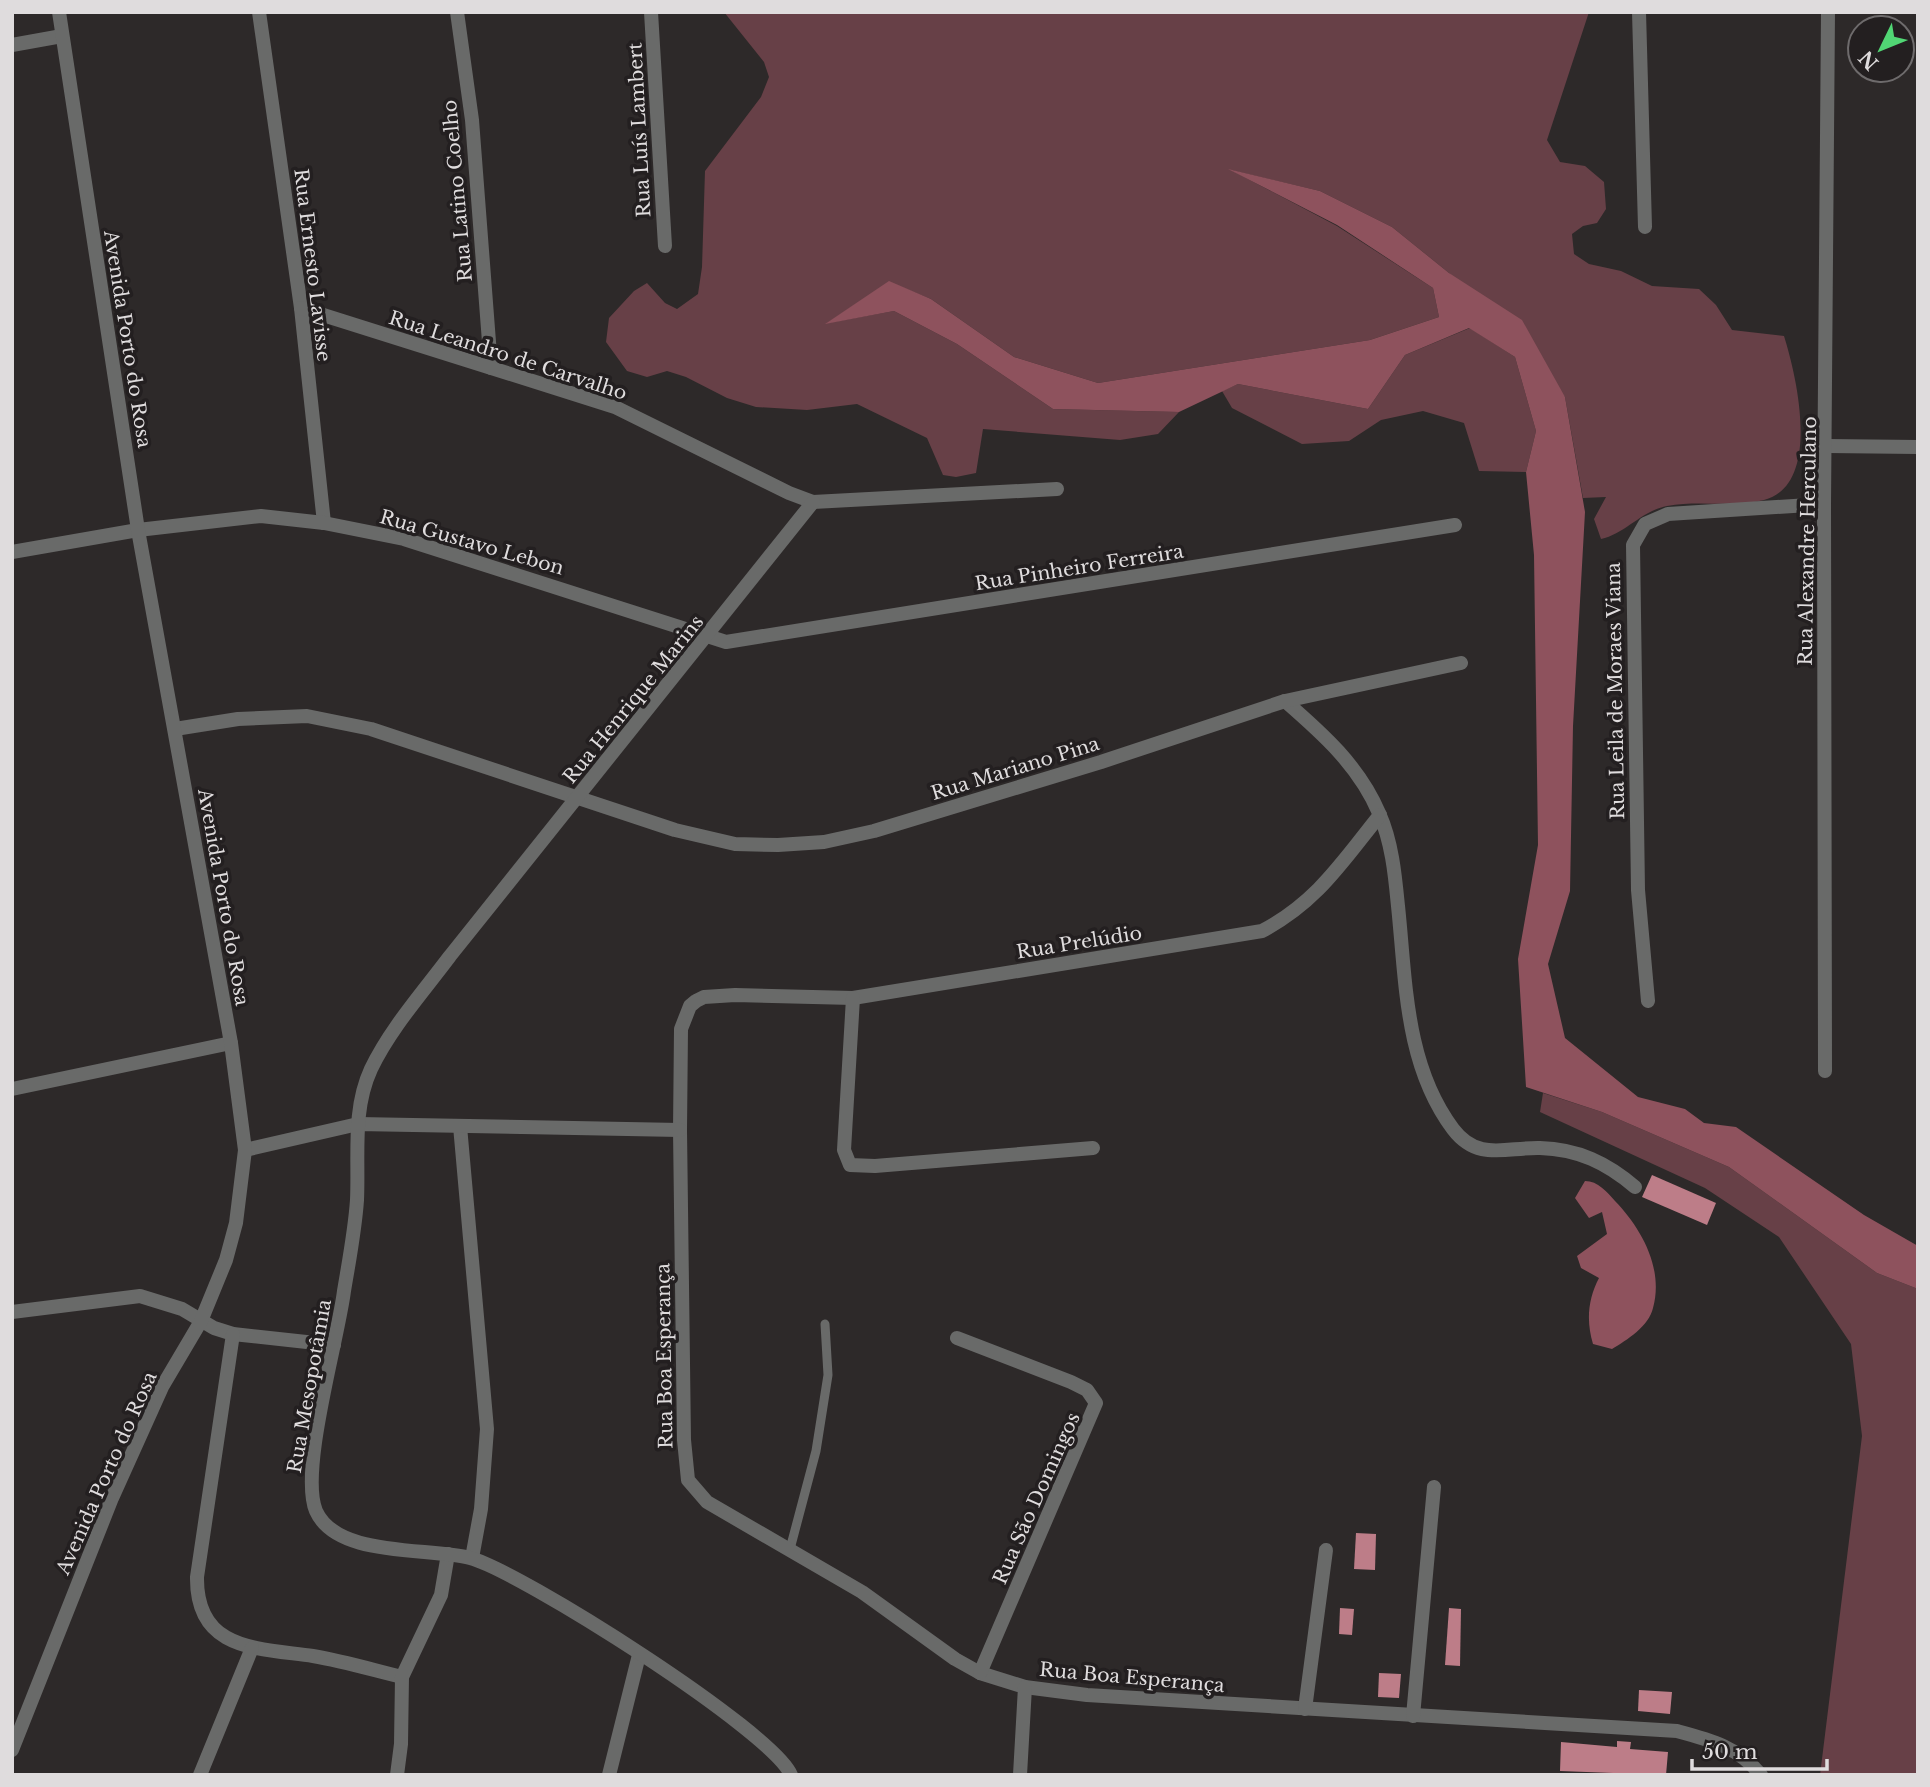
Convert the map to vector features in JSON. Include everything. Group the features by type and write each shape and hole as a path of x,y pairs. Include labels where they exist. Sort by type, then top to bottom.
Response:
{"street":[{"name":"Avenida Porto do Rosa","path":"12,1750 113,1498 162,1387 201,1321 226,1260 236,1223 246,1150 231,1043 138,530 59,12"},
{"name":"Rua Ernesto Lavisse","path":"259,12 301,308 324,523"},
{"name":"Rua Latino Coelho","path":"457,12 472,120 491,368"},
{"name":"Rua Luís Lambert","path":"652,12 665,246"},
{"path":"1639,12 1645,227"},
{"name":"Rua Alexandre Herculano","path":"1825,1071 1824,504 1827,446 1828,12"},
{"path":"12,45 62,36"},
{"name":"Rua Leandro de Carvalho","path":"301,308 615,407 789,493 813,502"},
{"path":"1827,446 1918,447"},
{"path":"813,502 1057,489"},
{"name":"Rua Henrique Marins","path":"358,1124 363,1093 371,1069 393,1033 450,956 708,637 813,502"},
{"name":"Rua Leila de Moraes Viana","path":"1648,1001 1639,923 1633,545 1644,524 1668,514 1824,504"},
{"name":"Rua Gustavo Lebon","path":"12,552 138,530 261,516 324,523 404,539 708,637"},
{"name":"Rua Pinheiro Ferreira","path":"708,637 726,642 748,641 1455,524"},
{"name":"Rua Mariano Pina","path":"175,729 238,719 307,716 371,729 579,796 625,814 735,844 824,842 941,811 1286,701 1461,663"},
{"path":"1286,701 1352,766 1380,815 1391,848 1415,1050 1433,1096 1452,1128 1464,1142 1487,1152 1538,1148 1588,1157 1617,1172 1635,1187"},
{"name":"Rua Prelúdio","path":"735,995 853,998 1224,940 1262,931 1299,910 1317,893 1380,815"},
{"name":"Rua Boa Esperança","path":"735,995 704,997 690,1006 681,1029 684,1440 688,1480 707,1502 881,1605 955,1659 980,1673 1026,1687 1087,1695 1677,1731 1721,1742 1748,1759 1761,1775"},
{"path":"853,998 844,1150 850,1165 875,1166 1093,1148"},
{"path":"12,1089 231,1043"},
{"path":"246,1150 358,1124 680,1130"},
{"name":"Rua Mesopotâmia","path":"358,1124 357,1201 313,1469 311,1495 317,1513 333,1531 352,1540 383,1548 472,1558 534,1588 737,1720 778,1755 791,1775"},
{"path":"460,1126 486,1429 481,1509 472,1558"},
{"path":"12,1312 141,1296 171,1305 233,1334 334,1345"},
{"path":"233,1334 203,1525 197,1597 202,1614 228,1639 252,1648 316,1656 402,1677"},
{"name":"Rua São Domingos","path":"957,1338 1072,1382 1087,1390 1097,1404 980,1673"},
{"path":"1413,1716 1434,1487"},
{"path":"1305,1709 1326,1550"},
{"path":"397,1775 401,1744 402,1677 441,1595 447,1554"},
{"path":"200,1775 252,1648"},
{"path":"609,1775 639,1654"},
{"path":"1020,1775 1026,1687"}],"lane":[{"path":"790,1549 816,1451 828,1375 825,1324"}],"shaded area":[{"path":"724,12 1589,12 1547,140 1560,162 1585,166 1604,182 1606,209 1597,223 1583,226 1572,234 1574,254 1589,264 1621,271 1652,286 1699,289 1716,305 1732,330 1784,336 1795,377 1801,428 1799,452 1793,474 1782,490 1764,500 1667,506 1601,539 1594,519 1606,497 1583,498 1565,397 1449,273 1392,227 1320,191 1231,170 1337,226 1433,288 1439,317 1370,340 1098,383 1014,357 931,299 889,282 827,323 894,311 957,344 1053,409 1179,412 1158,434 1120,440 983,429 976,473 956,477 943,475 927,438 857,404 807,410 756,407 727,398 686,377 667,371 647,377 627,371 606,342 609,318 634,291 647,283 665,303 677,309 698,294 702,267 705,171 761,97 769,77 764,62"},
{"path":"1228,169 1320,191 1392,227 1449,273 1522,320 1565,397 1585,512 1573,726 1570,891 1548,964 1565,1038 1638,1097 1685,1109 1704,1123 1736,1127 1864,1215 1918,1246 1918,1289 1877,1273 1729,1167 1602,1112 1526,1087 1518,959 1538,845 1534,555 1526,472 1536,431 1515,357 1469,328 1405,355 1368,409 1238,384 1179,412 1053,409 957,344 894,311 825,324 889,281 931,299 1014,357 1098,383 1370,340 1439,317 1433,288 1337,225"},
{"path":"1470,328 1515,357 1536,431 1526,472 1479,471 1464,423 1423,411 1381,420 1349,441 1302,444 1232,408 1222,391 1238,384 1368,409 1405,355"},
{"path":"1543,1093 1602,1112 1729,1167 1877,1273 1918,1289 1918,1775 1820,1775 1862,1436 1851,1344 1779,1237 1705,1188 1540,1112"},
{"path":"1585,1181 1598,1185 1625,1212 1641,1236 1653,1264 1656,1293 1651,1315 1631,1337 1612,1349 1593,1344 1589,1310 1599,1278 1581,1268 1577,1256 1607,1234 1602,1212 1589,1218 1575,1198"}],"building":[{"path":"1652,1175 1716,1203 1707,1225 1642,1197"},
{"path":"1356,1533 1376,1534 1375,1570 1354,1569"},
{"path":"1340,1608 1354,1609 1352,1635 1339,1634"},
{"path":"1449,1608 1461,1609 1460,1666 1445,1665"},
{"path":"1379,1673 1401,1674 1399,1698 1378,1697"},
{"path":"1639,1690 1672,1692 1670,1714 1638,1711"},
{"path":"1617,1741 1631,1742 1630,1749 1668,1752 1666,1775 1560,1771 1561,1742 1617,1747"}]}
